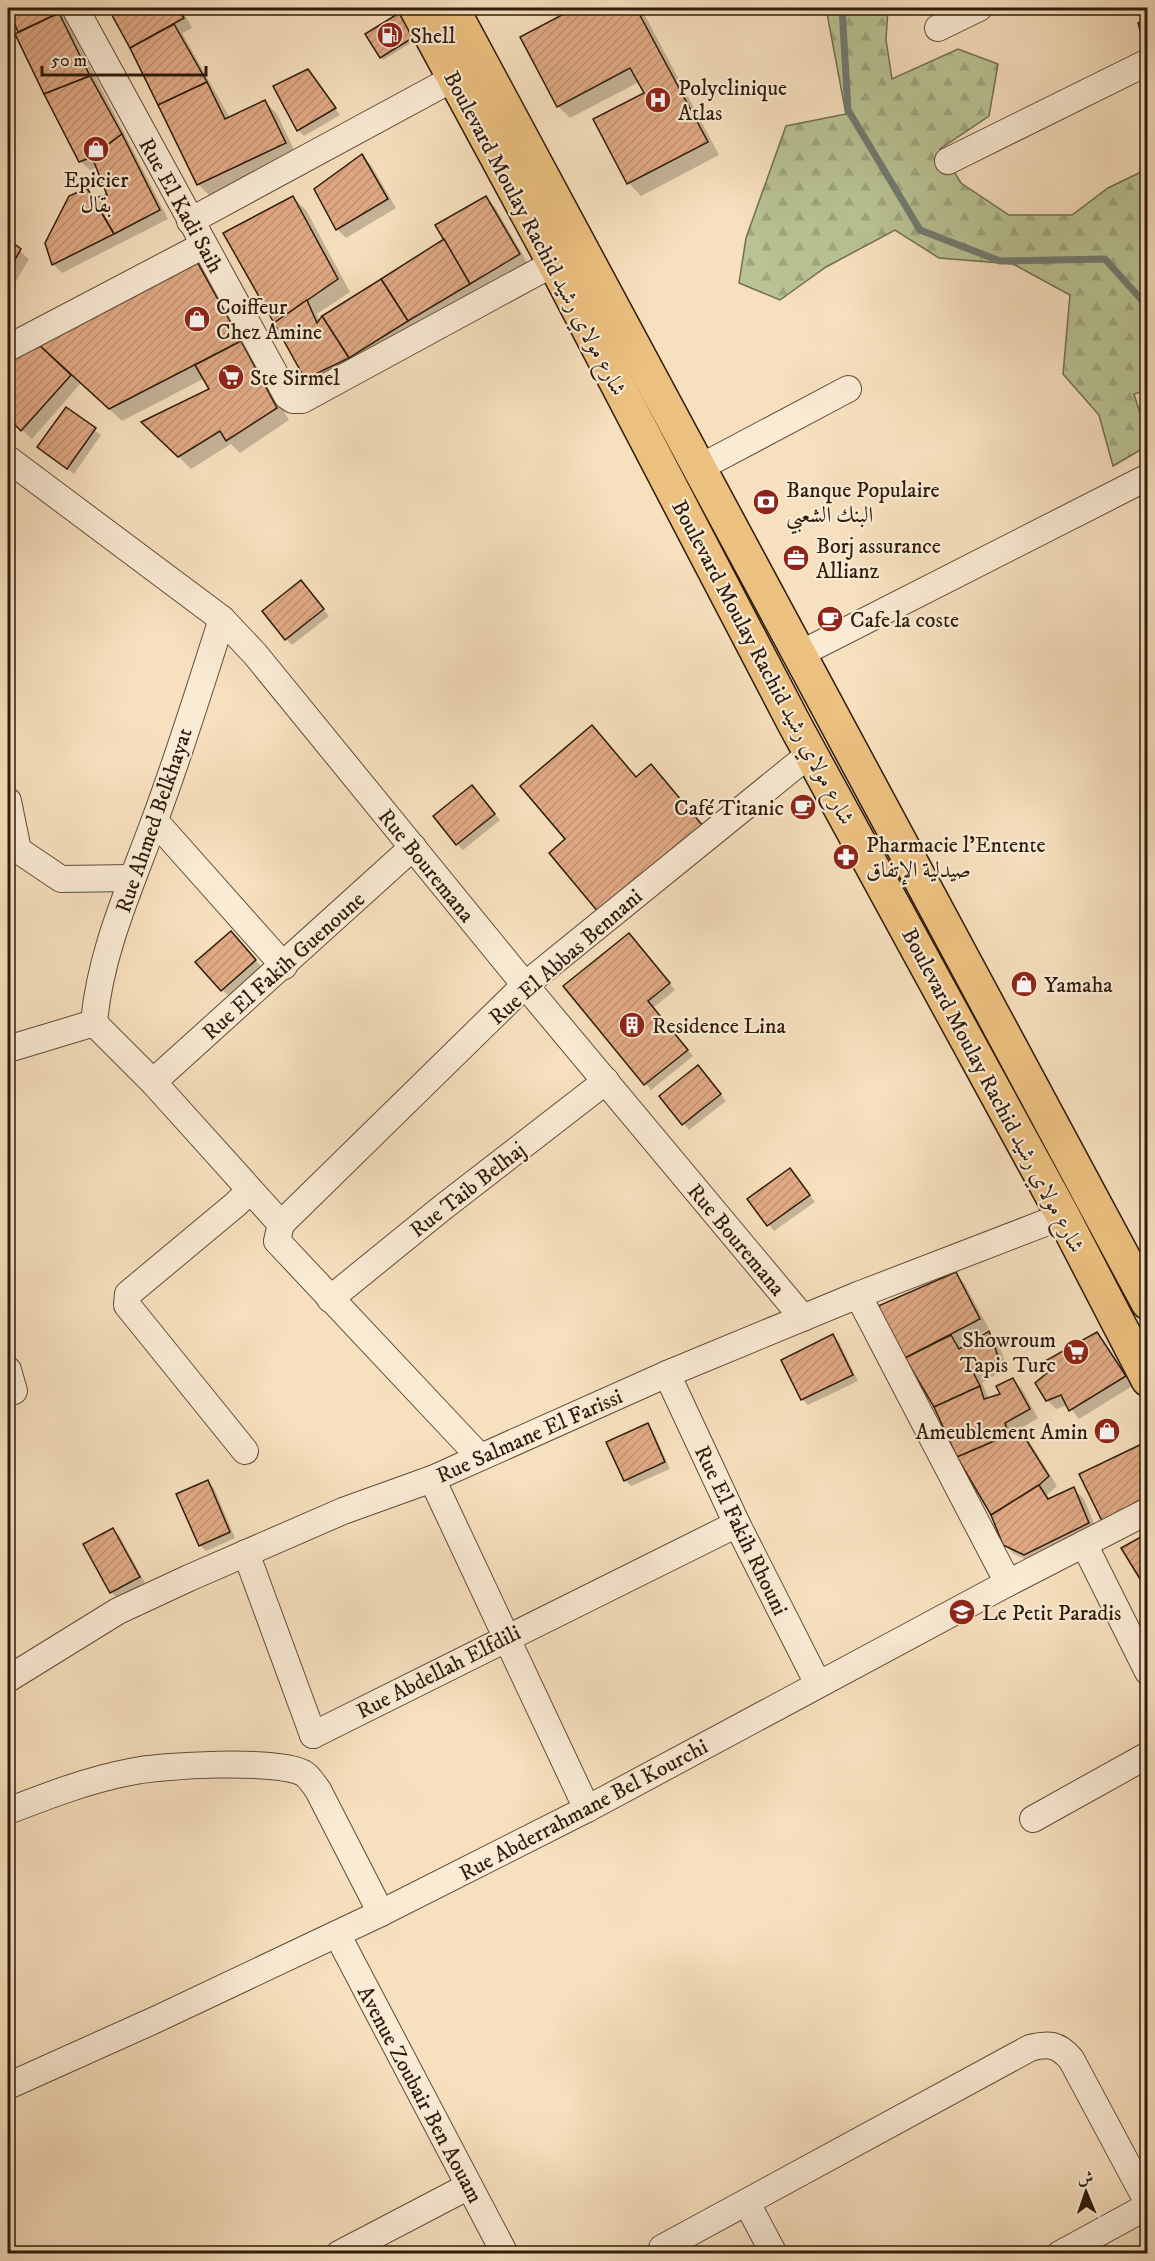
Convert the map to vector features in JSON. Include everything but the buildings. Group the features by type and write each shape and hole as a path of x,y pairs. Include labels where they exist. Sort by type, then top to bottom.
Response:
{"main road":[{"name":"Boulevard Moulay Rachid شارع مولاي رشيد","path":"416,8 554,263 811,753 1063,1216 1148,1380"},
{"name":"Boulevard Moulay Rachid شارع مولاي رشيد","path":"452,8 1148,1303"}],"street":[{"name":"Rue El Kadi Saih","path":"75,8 287,396 293,400 302,400 554,263"},
{"path":"938,28 980,8"},
{"path":"948,160 1148,62"},
{"path":"190,221 454,78"},
{"path":"8,348 204,245"},
{"path":"699,468 849,389"},
{"name":"Rue Bouremana","path":"8,459 222,619 255,654 525,985 803,1318"},
{"path":"798,655 1148,477"},
{"name":"Rue Ahmed Belkhayat","path":"94,1023 97,987 132,878 155,821 222,619"},
{"name":"Rue El Abbas Bennani","path":"280,1224 525,985 811,753"},
{"path":"8,801 18,850 61,879 132,878"},
{"path":"155,821 285,966"},
{"name":"Rue El Fakih Guenoune","path":"153,1082 285,966 413,848"},
{"path":"8,1049 94,1023 153,1082 280,1224 277,1241 479,1456"},
{"name":"Rue Taib Belhaj","path":"330,1299 442,1208 606,1081"},
{"path":"244,1451 127,1305 127,1300 128,1294 250,1190"},
{"name":"Rue Salmane El Farissi","path":"8,1679 118,1611 246,1553 343,1511 432,1479 479,1456 667,1374 858,1295 1063,1216"},
{"path":"858,1295 1008,1582"},
{"name":"Rue El Fakih Rhouni","path":"667,1374 737,1524 818,1684"},
{"path":"432,1479 588,1809"},
{"name":"Rue Abderrahmane Bel Kourchi","path":"8,2086 381,1913 588,1809 1008,1582 1148,1511"},
{"name":"Rue Abdellah Elfdili","path":"313,1735 507,1636 737,1524"},
{"path":"1084,1544 1148,1671"},
{"path":"246,1553 313,1735 305,1774"},
{"path":"1033,1819 1148,1755"},
{"path":"8,1811 99,1779 154,1768 263,1766 289,1768 305,1774 330,1811 381,1913"},
{"name":"Avenue Zoubair Ben Aouam","path":"337,1934 505,2253"},
{"path":"662,2248 958,2086 1042,2044 1054,2045 1071,2059 1148,2205 1060,2253"},
{"path":"339,2253 469,2186"},
{"path":"747,2203 774,2253"}],"green space":[{"path":"826,8 888,8 886,40 892,79 958,49 998,64 989,116 940,149 961,183 1009,215 1072,215 1108,188 1143,171 1148,180 1148,390 1134,394 1147,435 1147,446 1113,466 1099,415 1063,374 1070,295 1013,264 939,258 895,230 826,267 780,300 739,283 746,238 786,126 846,114"}],"waterway":[{"path":"842,8 848,110 920,230 1000,261 1105,259 1148,307"}],"place":[{"name":"Shell","path":"390,35"},
{"name":"Polyclinique Atlas","path":"658,100"},
{"name":"Epicier بقال","path":"96,149"},
{"name":"Coiffeur Chez Amine","path":"197,319"},
{"name":"Ste Sirmel","path":"231,377"},
{"name":"Banque Populaire البنك الشعبي","path":"766,502"},
{"name":"Borj assurance Allianz","path":"796,558"},
{"name":"Cafe la coste","path":"830,619"},
{"name":"Café Titanic","path":"803,807"},
{"name":"Pharmacie l'Entente صيدلية الإتفاق","path":"846,857"},
{"name":"Yamaha","path":"1024,984"},
{"name":"Residence Lina","path":"632,1025"},
{"name":"Showroum Tapis Turc","path":"1076,1352"},
{"name":"Ameublement Amin","path":"1107,1431"},
{"name":"Le Petit Paradis","path":"962,1612"}]}
